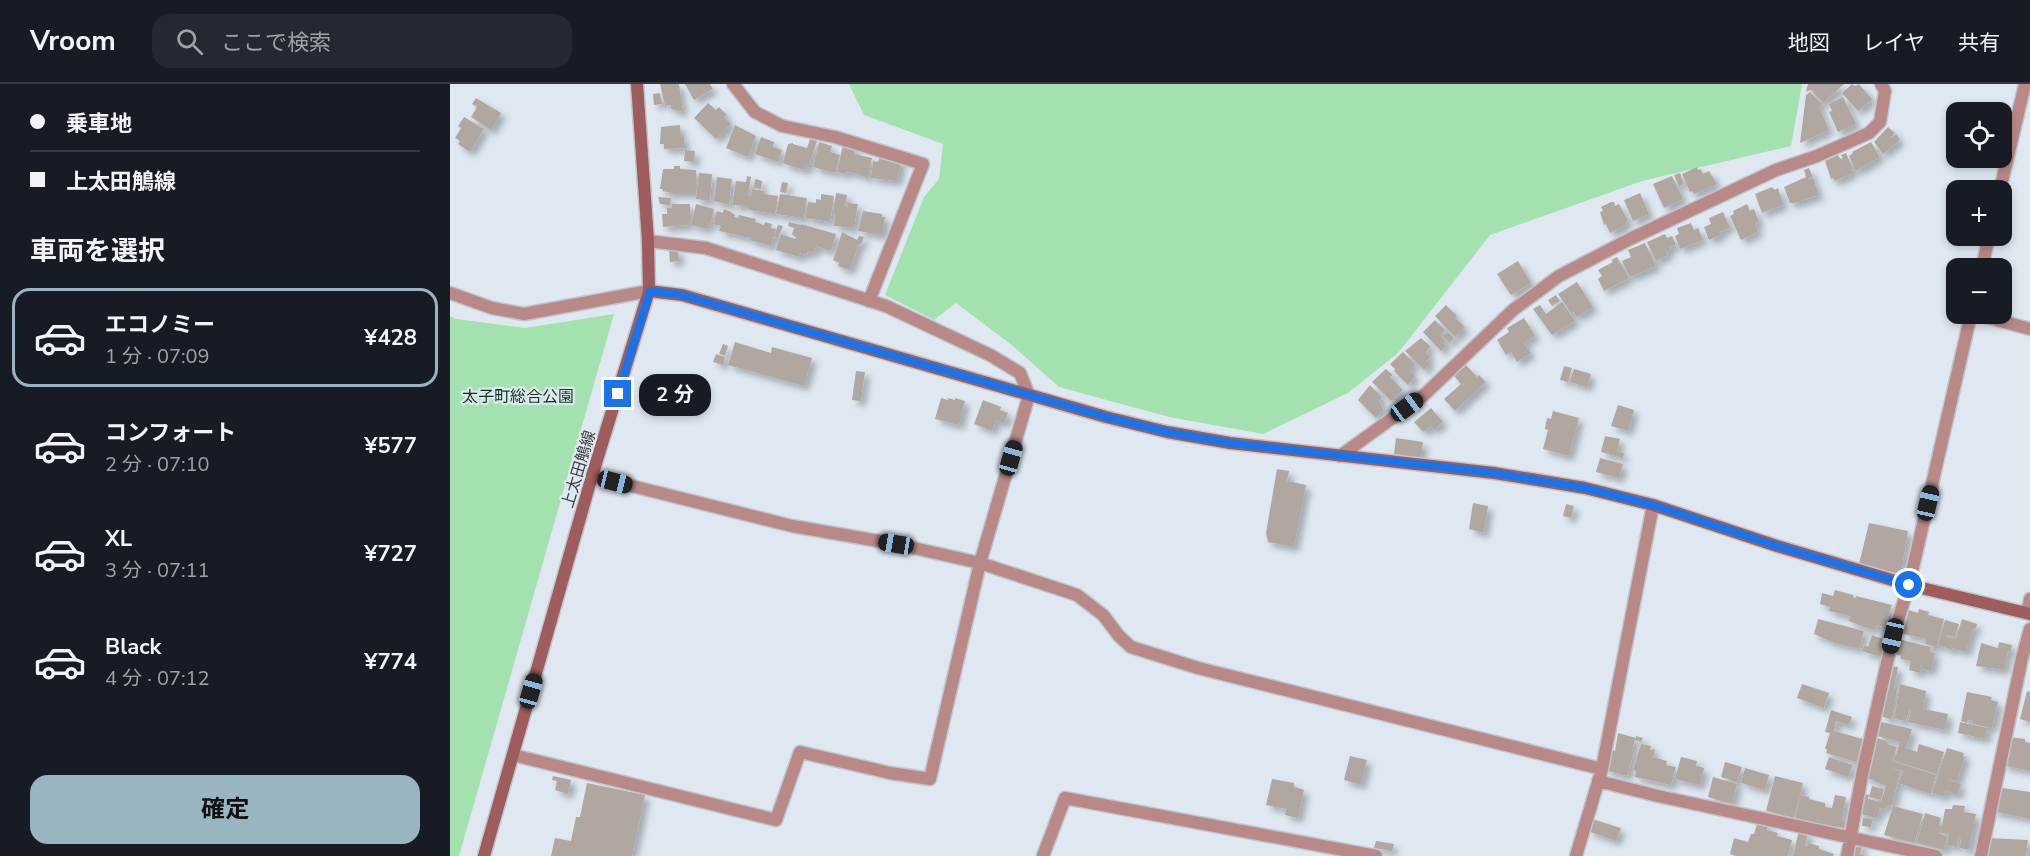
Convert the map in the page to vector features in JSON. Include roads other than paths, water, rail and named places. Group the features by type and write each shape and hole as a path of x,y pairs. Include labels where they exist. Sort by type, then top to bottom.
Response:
{"street":[{"name":"上太田鵤線","path":"484,856 592,476 650,291 637,84"},
{"path":"732,84 754,112 782,126 835,137 923,164 869,301"},
{"path":"1340,456 1424,395 1513,310 1559,276 1630,239 1776,170 1817,156 1869,132 1880,122 1885,92 1881,84"},
{"path":"2002,180 2025,84"},
{"path":"513,755 776,819 800,752 890,773 930,779 980,563 1029,395 1020,373 990,355 913,318 869,301 706,248 648,242"},
{"path":"450,294 492,308 524,314 650,291 682,295 1106,417 1167,432 1230,443 1494,473 1585,488 1653,505 1777,546 1909,585 2028,614 2030,599"},
{"path":"1847,856 1862,775 1891,647 1909,585 1971,324"},
{"path":"2011,324 2030,329"},
{"path":"592,476 792,526 896,544 980,563 1077,595 1103,615 1131,647 1209,671 1600,775 1658,796 1936,856"},
{"path":"1576,856 1600,775 1653,505"},
{"path":"1981,856 2030,629"},
{"path":"1043,856 1065,798 1376,856"}],"park label":[{"name":"太子町総合公園","path":"518,396"}]}
